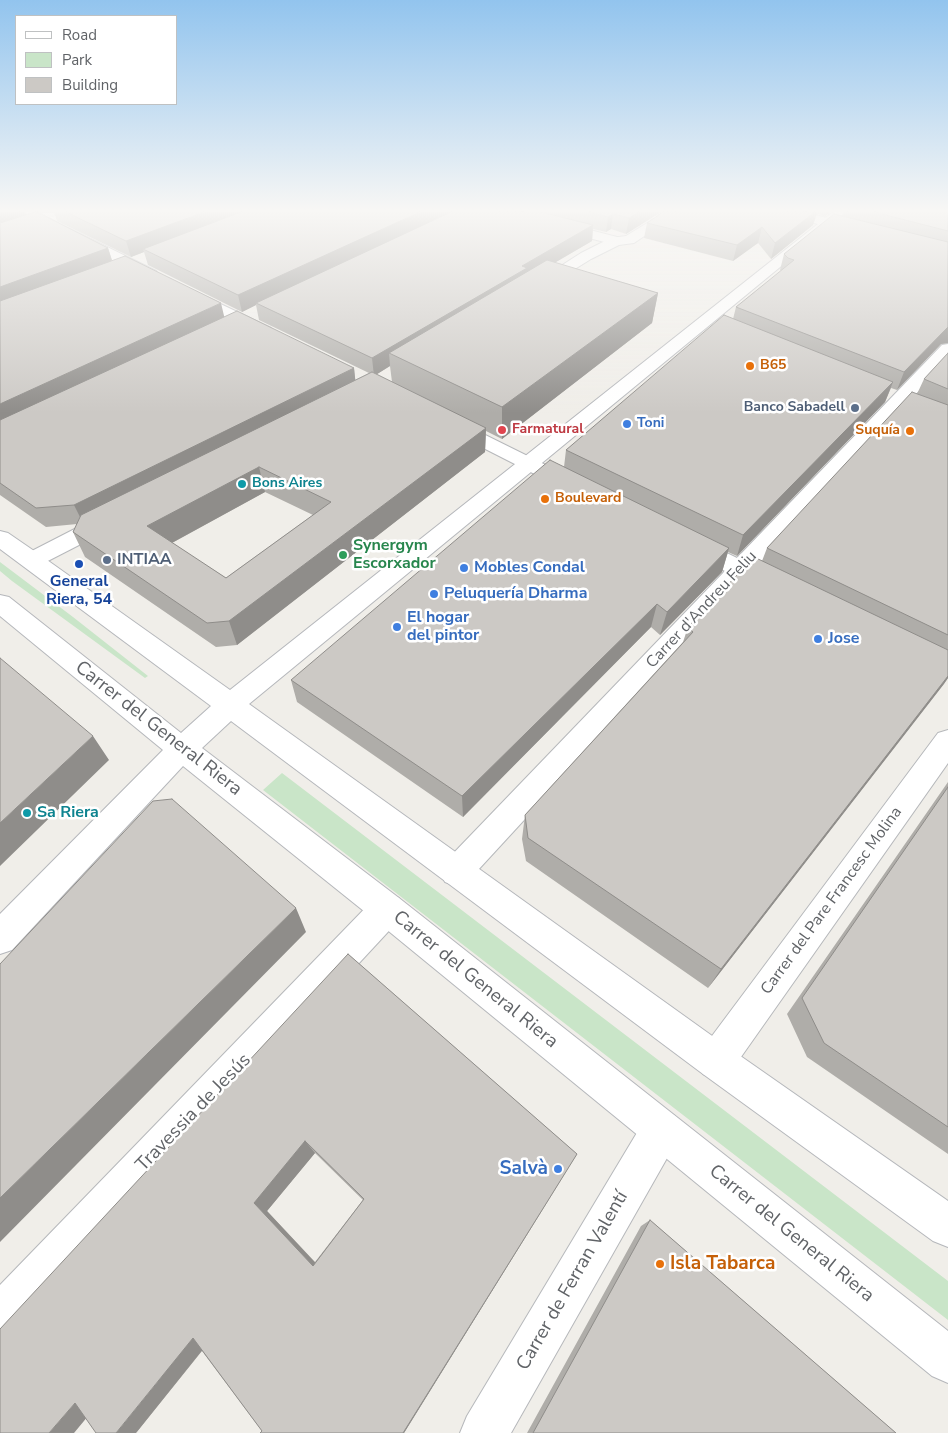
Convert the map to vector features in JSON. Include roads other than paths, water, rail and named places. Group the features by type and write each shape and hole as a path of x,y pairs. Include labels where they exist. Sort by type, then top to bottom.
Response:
{"street":[{"path":"160,279 276,337"},
{"path":"524,294 549,279"},
{"path":"0,938 182,748 230,705 530,464 713,324 764,279"},
{"path":"222,328 258,311"},
{"name":"Carrer d'Andreu Feliu","path":"456,872 948,349"},
{"path":"434,416 591,494"},
{"path":"32,560 120,514"},
{"path":"670,534 792,595"},
{"path":"0,538 716,1062 948,1226"},
{"name":"Carrer del General Riera","path":"0,603 387,909 948,1360"},
{"name":"Carrer del Pare Francesc Molina","path":"716,1062 948,741"},
{"name":"Travessia de Jesús","path":"0,1317 387,909"},
{"name":"Carrer de Ferran Valentí","path":"484,1433 661,1130"}],"place":[{"name":"B65","path":"750,366"},
{"name":"Banco Sabadell","path":"855,408"},
{"name":"Toni","path":"627,424"},
{"name":"Farmatural","path":"502,430"},
{"name":"Suquía","path":"910,431"},
{"name":"Bons Aires","path":"242,484"},
{"name":"Boulevard","path":"545,499"},
{"name":"Synergym Escorxador","path":"343,555"},
{"name":"INTIAA","path":"107,560"},
{"name":"General Riera, 54","path":"79,564"},
{"name":"Mobles Condal","path":"464,568"},
{"name":"Peluquería Dharma","path":"434,594"},
{"name":"El hogar del pintor","path":"397,627"},
{"name":"Jose","path":"818,639"},
{"name":"Sa Riera","path":"27,813"},
{"name":"Salvà","path":"558,1169"},
{"name":"Isla Tabarca","path":"660,1264"}]}
